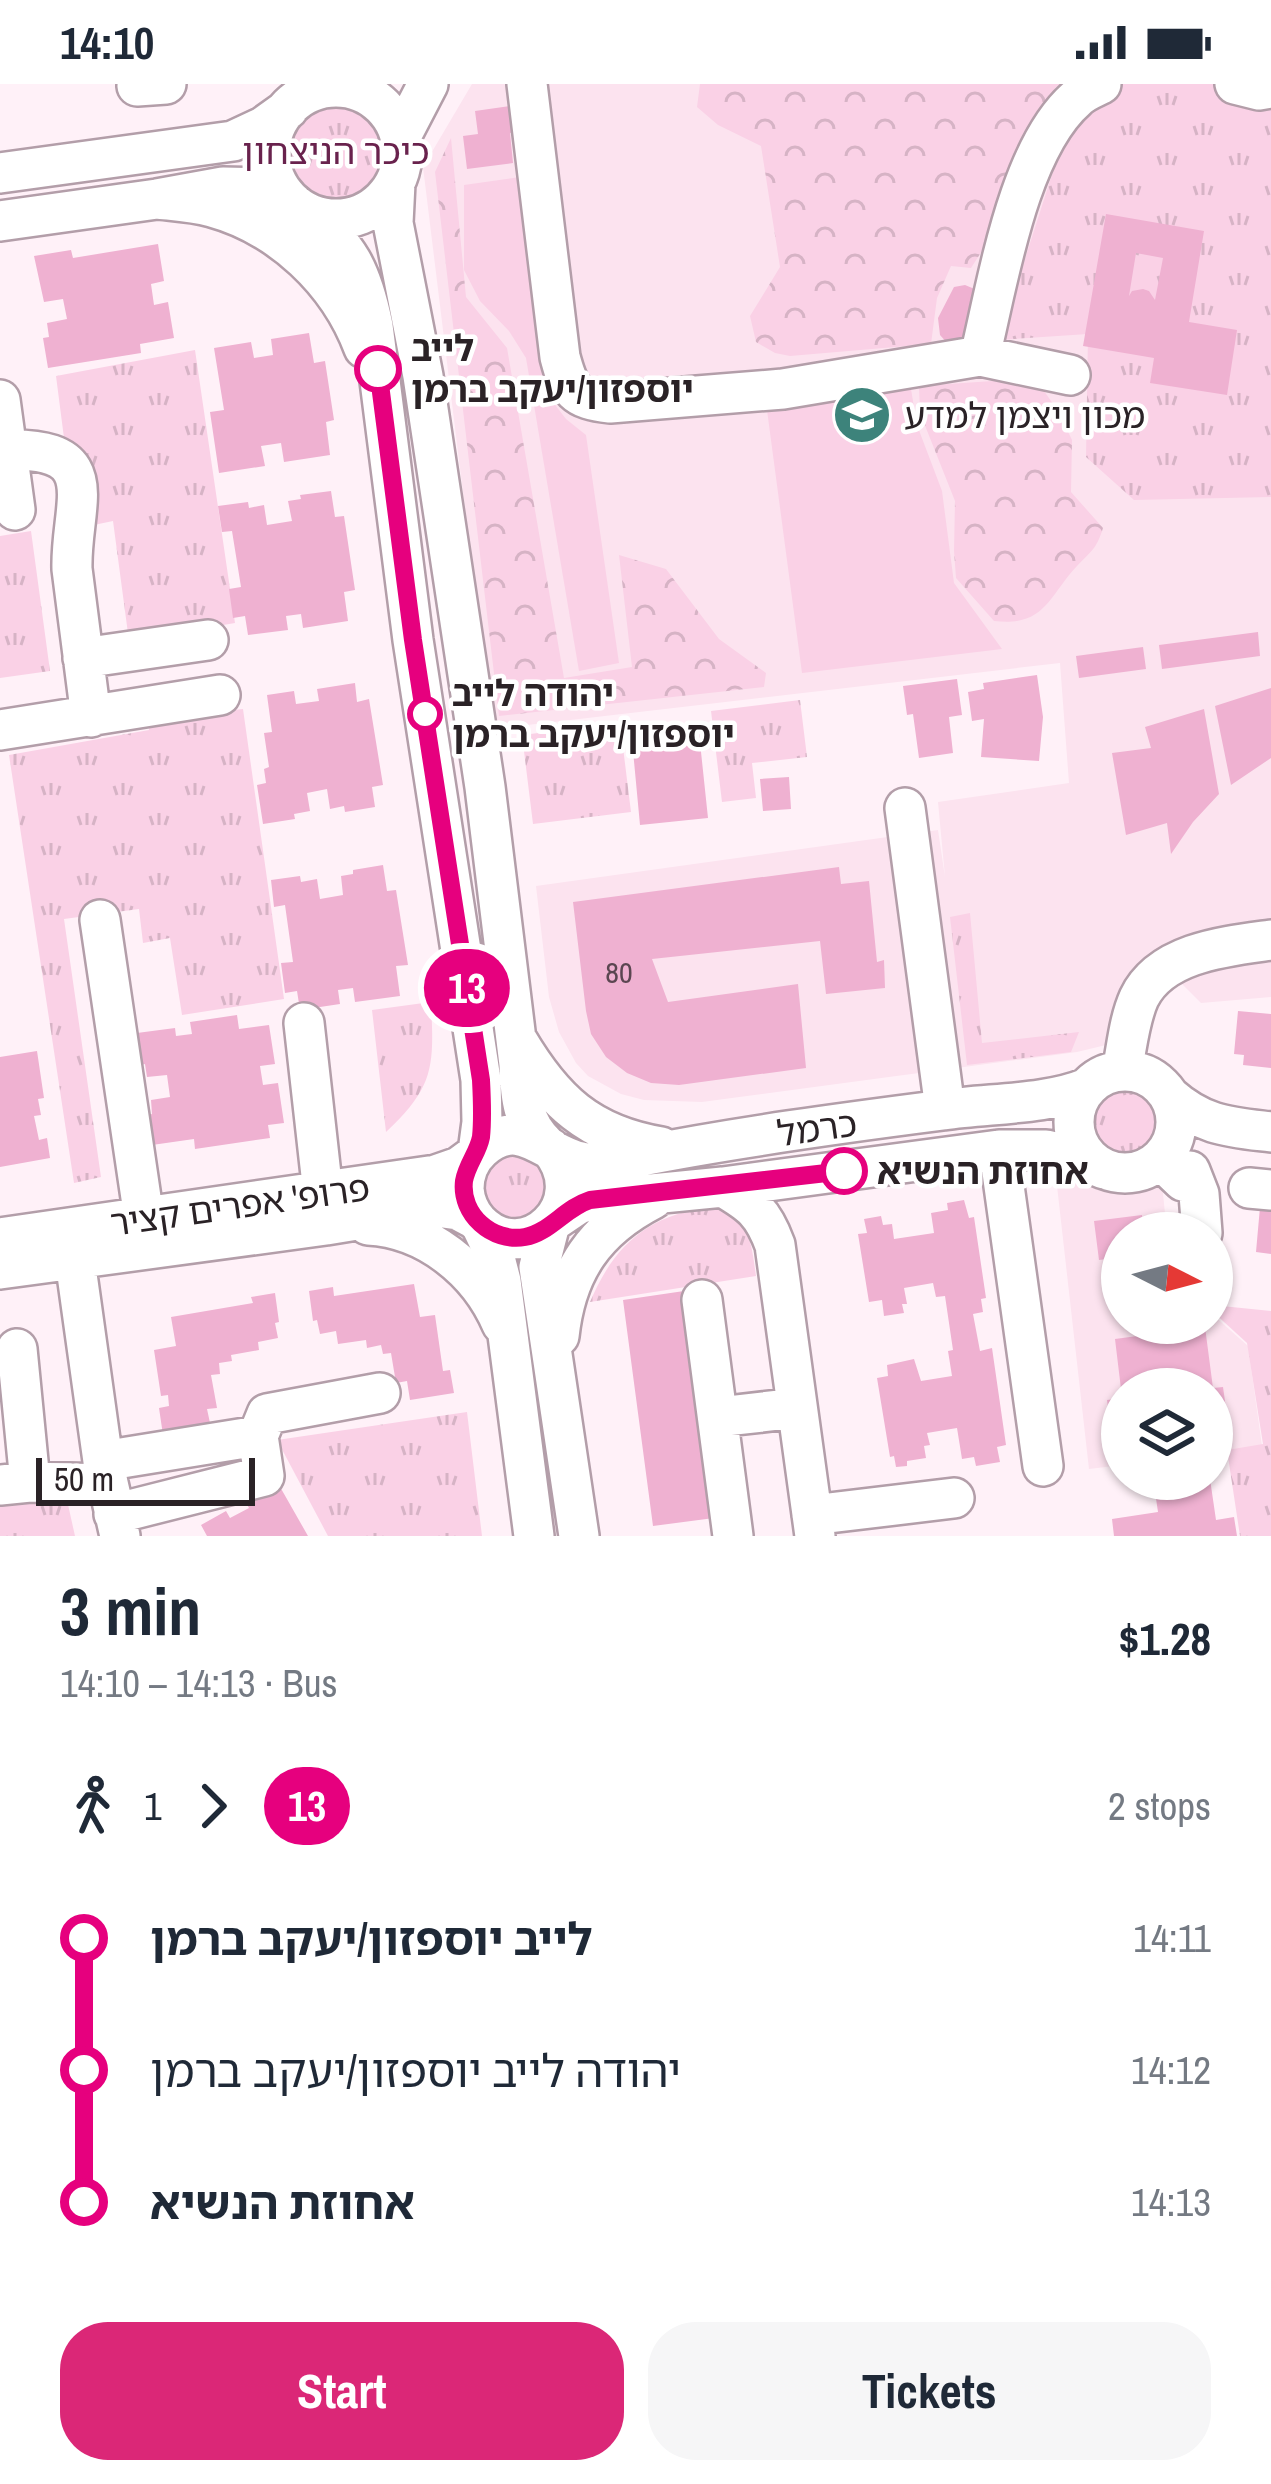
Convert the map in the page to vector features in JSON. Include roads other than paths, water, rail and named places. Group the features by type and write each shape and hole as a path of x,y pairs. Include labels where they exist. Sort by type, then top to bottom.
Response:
{"street":[{"path":"400,138 428,84"},
{"path":"526,84 560,357 572,391 587,400 610,403 783,389 980,356 1070,375"},
{"path":"980,356 1011,227 1036,155 1049,129 1078,96 1101,84"},
{"path":"1235,84 1271,88"},
{"path":"0,173 233,141 250,135 282,97 348,85 384,106 394,122 401,161 392,223 424,376 485,787 523,1108 530,1125 560,1161 566,1184 565,1200 552,1223 539,1267 579,1536"},
{"path":"282,97 271,161 276,179 339,242 362,279 374,326 413,640 481,1080 482,1121 476,1154 467,1169 465,1199 498,1265 534,1536"},
{"path":"0,221 237,186 261,188 329,219 355,216 378,204 395,183"},
{"path":"157,199 197,203 233,214 312,265 346,310 380,389"},
{"path":"0,400 15,510"},
{"path":"8,450 46,452 64,461 78,489 72,569 92,717"},
{"path":"83,658 208,640"},
{"path":"0,730 220,695"},
{"path":"905,808 945,1109"},
{"path":"1205,952 1220,928 1271,916"},
{"path":"100,920 145,1219"},
{"path":"1253,1131 1196,1139 1136,1173 1119,1174 1085,1155 1075,1133 1076,1109 1104,1079 1140,995 1156,976 1186,957 1271,940"},
{"path":"1205,952 1234,963 1271,963"},
{"path":"304,1023 325,1209 387,1226 444,1252 487,1298 510,1346"},
{"path":"515,1038 548,1088 590,1124 636,1142 678,1149"},
{"path":"1104,1079 1146,1075 1165,1090 1175,1111 1176,1128 1161,1158"},
{"name":"כרמל","path":"548,1147 578,1162 611,1162 945,1109 1066,1096 1104,1079"},
{"path":"1169,1096 1197,1117 1253,1131"},
{"path":"476,1154 496,1139 511,1136 526,1136 548,1147"},
{"path":"999,1150 1043,1466"},
{"name":"כרמל","path":"552,1223 590,1200 999,1150 1046,1150 1103,1169"},
{"name":"פרופ' אפרים קציר","path":"0,1269 75,1260 325,1209 459,1167 476,1154"},
{"path":"1161,1158 1183,1181 1190,1171 1200,1212"},
{"name":"כרמל","path":"806,1176 783,1217 776,1245 814,1525"},
{"path":"723,1186 758,1211 776,1245"},
{"path":"556,1365 566,1294 585,1255 611,1225 665,1193"},
{"name":"פרופ' אפרים קציר","path":"0,1238 145,1219 325,1209 436,1207 458,1210 478,1222"},
{"path":"478,1222 494,1233 516,1238 552,1223"},
{"path":"75,1260 111,1499"},
{"path":"702,1300 733,1536"},
{"path":"16,1349 15,1483 111,1499 264,1476 258,1436 267,1414 380,1393"},
{"path":"718,1418 797,1408"},
{"path":"111,1499 258,1436"},
{"path":"814,1525 954,1498"}],"place":[{"name":"לייב יוספזון/יעקב ברמן","path":"378,369"},
{"name":"מכון ויצמן למדע","path":"862,415"},
{"name":"יהודה לייב יוספזון/יעקב ברמן","path":"425,714"},
{"name":"אחוזת הנשיא","path":"844,1171"}],"park label":[{"name":"כיכר הניצחון","path":"336,151"}]}
